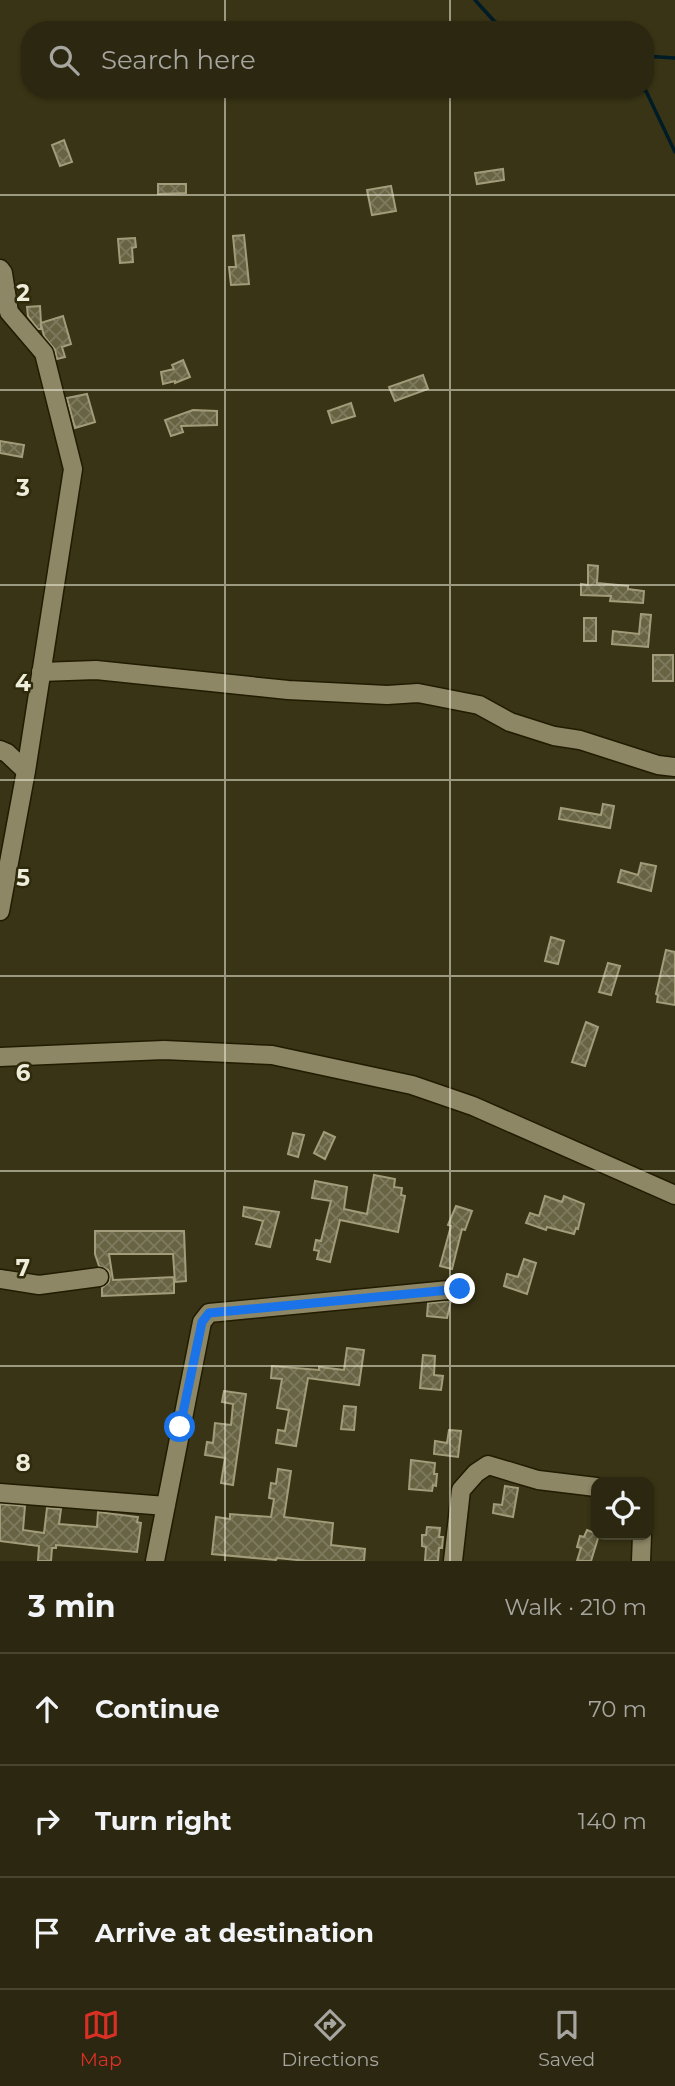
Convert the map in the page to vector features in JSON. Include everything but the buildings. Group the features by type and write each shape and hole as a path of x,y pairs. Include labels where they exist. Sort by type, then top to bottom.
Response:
{"street":[{"path":"0,269 3,273 9,312 44,353 73,469 26,771 0,911"},
{"path":"41,672 96,670 288,690 387,695 418,693 479,705 510,722 543,733 580,740 658,765 675,767"},
{"path":"0,750 7,752 26,771"},
{"path":"0,1057 164,1050 272,1055 412,1085 473,1106 675,1195"},
{"path":"0,1279 39,1285 99,1277"},
{"path":"155,1561 202,1322 209,1313 460,1289"},
{"path":"453,1561 461,1490 476,1473 488,1465 538,1480 591,1486"},
{"path":"0,1493 166,1506"},
{"path":"641,1561 642,1540"}],"waterway":[{"path":"475,0 494,21"},
{"path":"654,57 675,58"},
{"path":"649,98 675,152"}],"route":[{"path":"180,1427 202,1322 209,1313 460,1289"}]}
